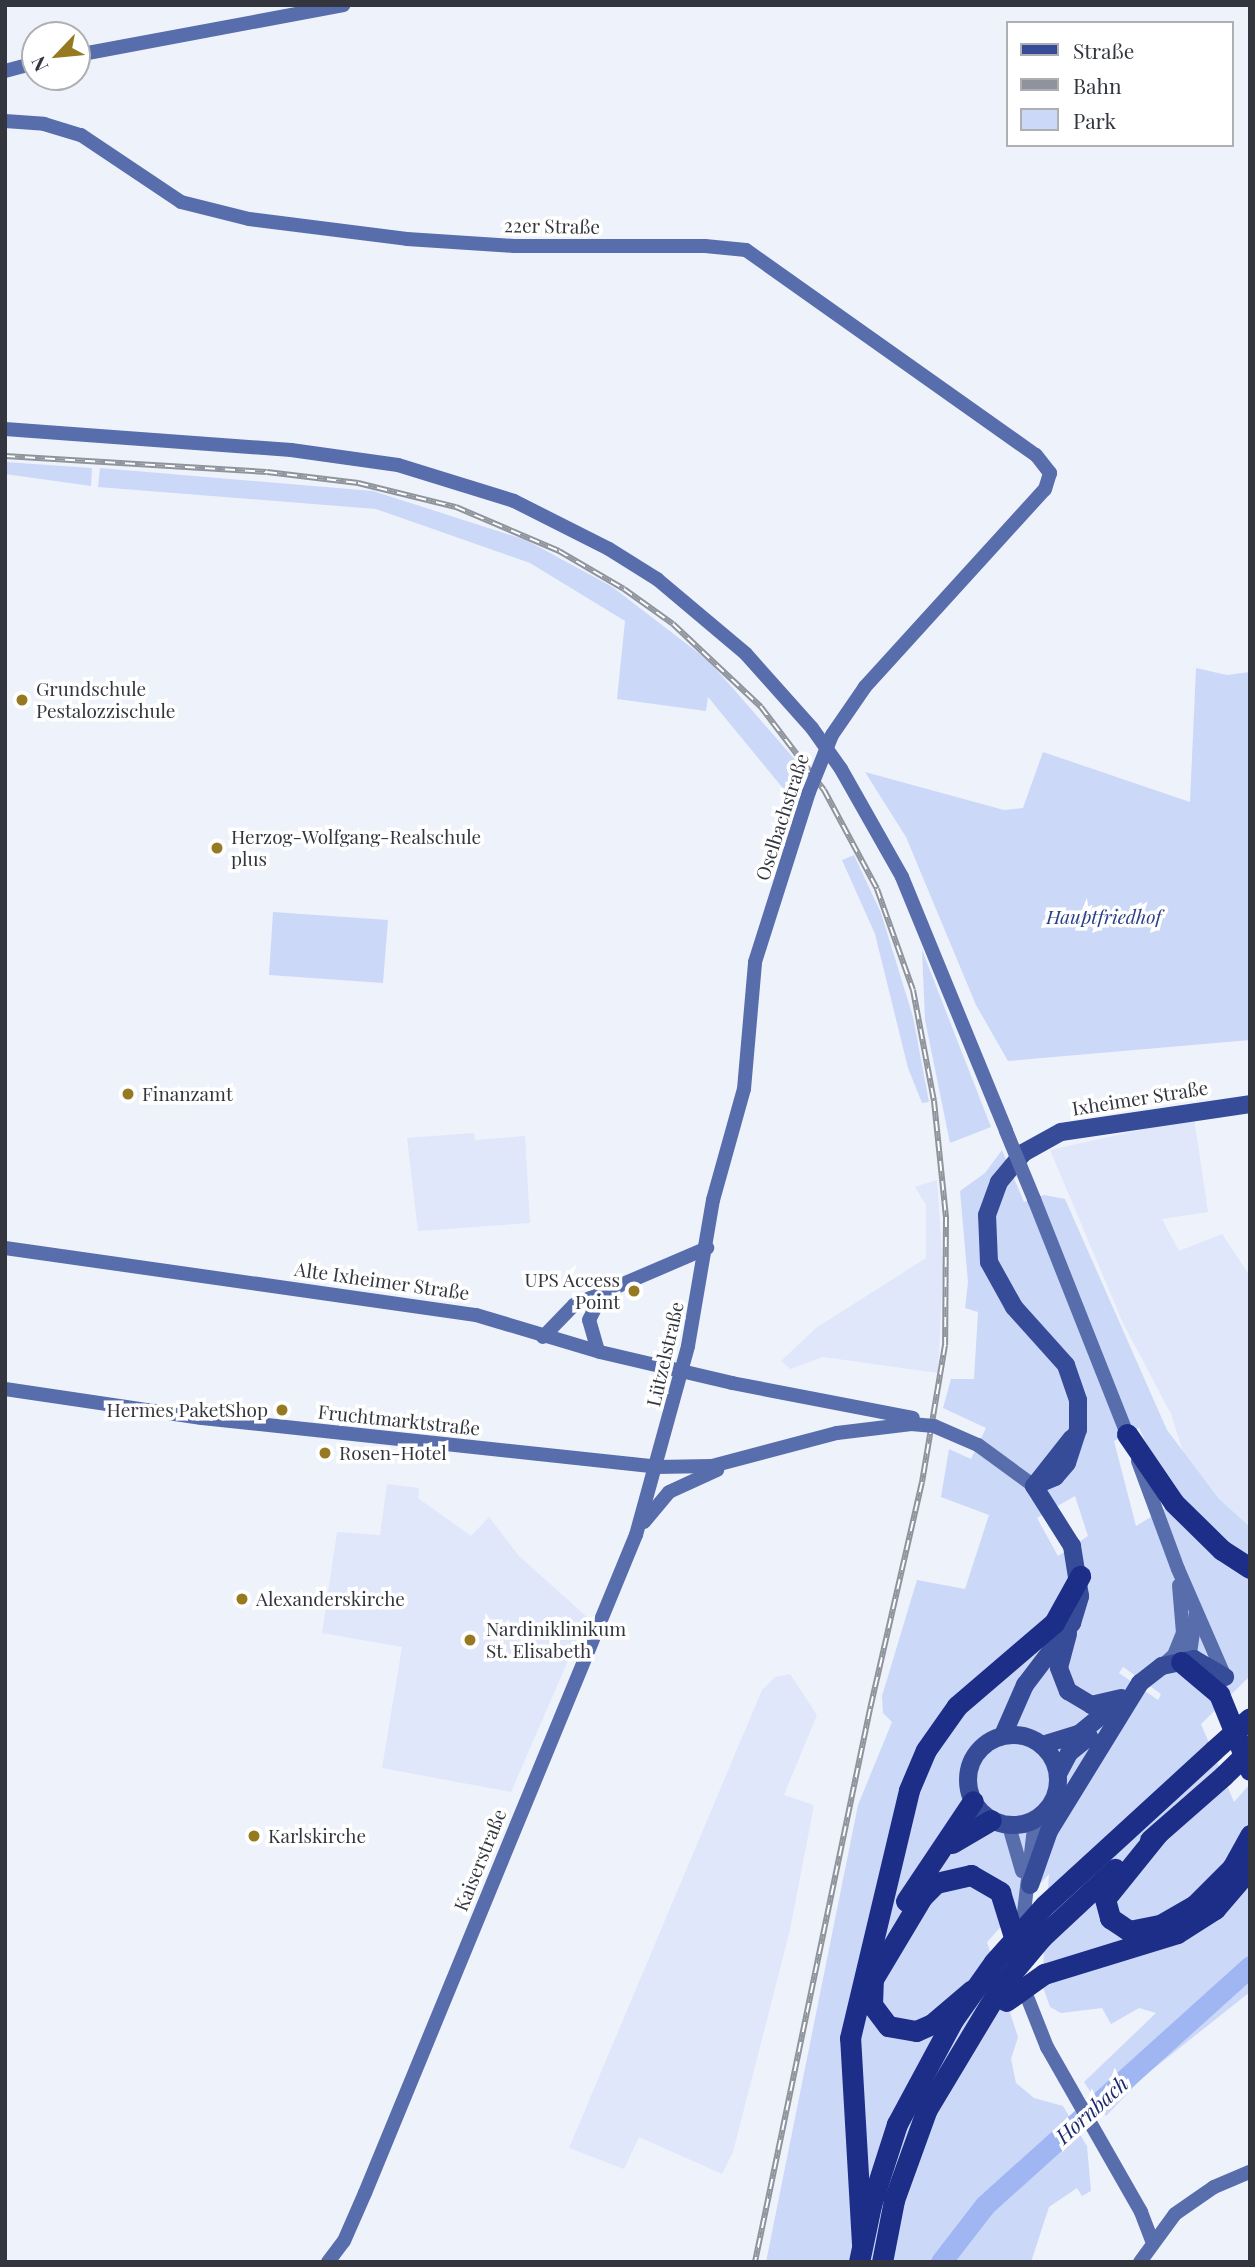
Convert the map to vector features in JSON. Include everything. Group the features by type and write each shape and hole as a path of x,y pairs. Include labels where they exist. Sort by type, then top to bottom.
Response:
{"highway":[{"path":"1127,1434 1166,1508 1250,1568"},
{"path":"861,2253 850,2038 863,1973 883,1913 899,1829 915,1774 941,1727 981,1681 1058,1618 1080,1576"},
{"path":"1173,1660 1219,1694 1250,1770"},
{"path":"1225,1677 1250,1730"},
{"path":"861,2253 897,2124 972,1990 1045,1905 1250,1718"},
{"path":"882,2262 903,2169 927,2109 956,2058 1042,1937 1250,1750"},
{"path":"863,1973 929,1861 972,1801"},
{"path":"897,1939 941,1855 973,1827 1000,1823"},
{"path":"1159,1832 1105,1899 1110,1918 1129,1931 1160,1925 1195,1905 1232,1868 1250,1835"},
{"path":"1004,1993 1044,1974 1177,1933 1215,1909 1250,1868"},
{"path":"972,1990 924,2029 905,2032 888,2026 875,2014 870,1995 873,1979 929,1889 946,1877 971,1875 1000,1892 1019,1952"}],"main road":[{"path":"91,52 343,5"},
{"name":"22er Straße","path":"5,121 44,124 81,135 181,202 249,219 407,239 514,246 705,246 746,250 1036,455 1050,473"},
{"path":"5,429 291,450 398,465 524,506 657,579 754,663 812,728 841,769 902,877 1127,1434"},
{"name":"Oselbachstraße","path":"707,1248 713,1200 744,1089 755,962 809,792 832,735 865,687 1045,489 1050,473"},
{"name":"Ixheimer Straße","path":"1034,1486 1060,1472 1078,1430 1078,1400 1066,1365 1014,1307 989,1262 985,1231 999,1182 1023,1153 1061,1132 1250,1104"},
{"name":"Alte Ixheimer Straße","path":"5,1248 476,1315 543,1337 599,1351 732,1383 805,1396 934,1426 978,1445 1034,1486"},
{"path":"543,1337 574,1305 707,1248"},
{"name":"Lützelstraße","path":"657,1467 693,1326 707,1248"},
{"path":"599,1351 589,1320 595,1302 605,1290"},
{"name":"Fruchtmarktstraße","path":"5,1389 137,1408 657,1467 712,1466 747,1458"},
{"path":"636,1535 669,1492 747,1458 837,1433 912,1421"},
{"name":"Kaiserstraße","path":"328,2262 344,2241 365,2193 636,1535 657,1467"},
{"path":"1034,1486 1052,1510 1072,1546 1080,1576 1080,1597 1059,1668 1068,1691 1091,1705 1124,1701"},
{"path":"1166,1508 1185,1616 1173,1660"},
{"path":"1178,1569 1225,1677"},
{"path":"1003,1735 1038,1742 1062,1742 1088,1729 1193,1643 1196,1612"},
{"path":"1024,1914 1022,1863 1000,1823 972,1801 967,1780 971,1763 982,1746 1003,1735 1033,1675 1072,1623"},
{"path":"1173,1660 1200,1661 1225,1677"},
{"path":"1033,1675 1026,1714 1038,1742 1058,1774"},
{"path":"1030,1885 1030,1840 1035,1820 1054,1800 1058,1774 1069,1753 1124,1701"},
{"path":"1124,1701 1069,1806 1049,1831 1030,1885 1019,1952 1028,2005 1073,2095 1141,2212 1152,2241"},
{"path":"1000,1823 1035,1820"},
{"path":"1140,2262 1152,2241 1197,2198 1250,2172"}],"shaded area":[{"path":"1194,1118 1208,1212 1162,1219 1179,1251 1222,1234 1250,1276 1250,1542 1186,1461 1171,1414 1123,1323 1050,1150"},
{"path":"474,1133 475,1140 525,1136 530,1223 418,1231 407,1138"},
{"path":"937,1180 943,1268 938,1373 823,1357 790,1369 781,1361 816,1328 926,1258 926,1205 915,1187"},
{"name":"Nardiniklinikum St. Elisabeth","path":"387,1484 419,1488 418,1498 471,1536 489,1517 519,1556 587,1617 511,1792 382,1768 402,1647 322,1633 337,1532 380,1535"},
{"path":"790,1674 817,1715 784,1795 814,1805 790,1930 733,2152 722,2174 639,2137 624,2169 569,2148 762,1690 775,1677"}],"green space":[{"path":"5,462 92,468 91,486 5,474"},
{"path":"100,468 373,491 526,540 611,586 709,661 804,770 800,784 792,794 786,792 708,697 706,711 617,699 625,621 530,563 376,509 98,487"},
{"name":"Hauptfriedhof","path":"1196,668 1227,675 1250,672 1250,1040 1008,1061 976,1005 906,837 865,772 1004,810 1023,808 1043,752 1190,802"},
{"path":"854,855 881,913 913,1017 929,1102 922,1103 908,1068 875,934 842,860"},
{"path":"273,912 388,920 383,983 269,975"},
{"path":"922,950 991,1127 950,1143 925,1020"},
{"path":"1002,1150 1024,1202 1044,1195 1065,1199 1167,1430 1219,1499 1250,1527 1250,1676 1201,1724 1234,1802 1250,1784 1250,1992 1143,2077 1106,2116 1084,2082 1156,2013 1139,2008 1111,2024 1102,2008 1061,2013 1050,2007 1042,1984 1049,1874 987,1942 1018,2037 1011,2059 1016,2083 1034,2098 1063,2106 1087,2146 1091,2191 1082,2196 1077,2188 1049,2207 1031,2262 766,2262 858,1805 892,1722 883,1713 882,1696 917,1580 965,1589 989,1515 941,1497 949,1449 971,1459 986,1428 943,1408 951,1379 974,1379 978,1312 965,1308 968,1282 960,1191 985,1173","holes":["1139,1428 1174,1503 1136,1526 1114,1441","1075,1496 1088,1536 1058,1556 1037,1518","1123,1667 1161,1694 1158,1700 1119,1673"]}],"waterway":[{"name":"Hornbach","path":"941,2262 985,2205 1250,1966"}],"railway":[{"path":"5,456 267,472 358,483 456,507 559,551 624,589 673,624 761,707 824,790 877,889 913,990 934,1101 946,1217 945,1345 922,1482 870,1709 755,2262"}],"place":[{"name":"Grundschule Pestalozzischule","path":"22,700"},
{"name":"Herzog-Wolfgang-Realschule plus","path":"217,848"},
{"name":"Finanzamt","path":"128,1094"},
{"name":"UPS Access Point","path":"634,1291"},
{"name":"Hermes PaketShop","path":"282,1410"},
{"name":"Rosen-Hotel","path":"325,1453"},
{"name":"Alexanderskirche","path":"242,1599"},
{"name":"Nardiniklinikum St. Elisabeth","path":"470,1640"},
{"name":"Karlskirche","path":"254,1836"}]}
